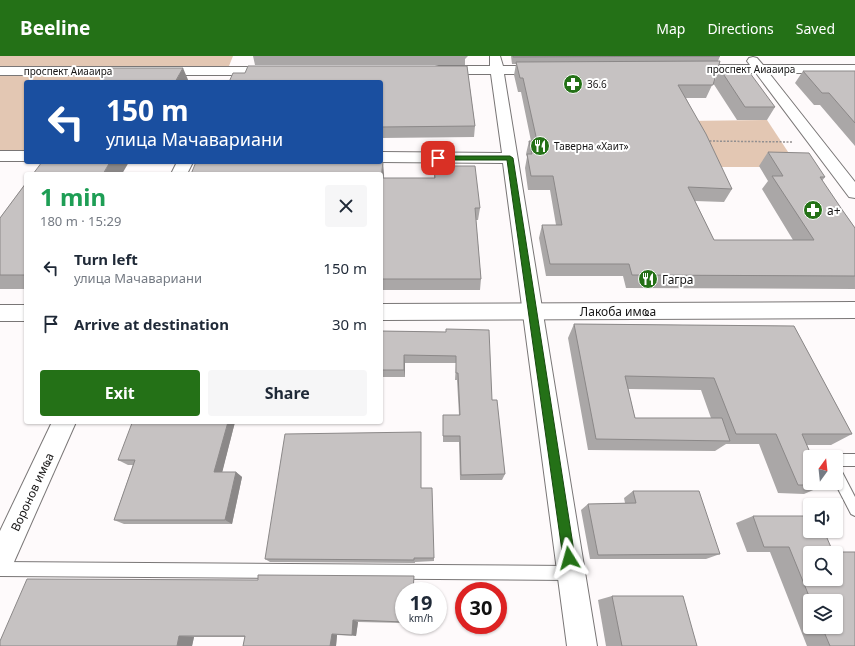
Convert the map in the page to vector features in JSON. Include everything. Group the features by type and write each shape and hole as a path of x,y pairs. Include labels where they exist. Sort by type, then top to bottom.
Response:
{"main road":[{"name":"Лакоба имҩа","path":"383,312 855,310"},
{"path":"0,313 24,313"}],"street":[{"path":"224,76 234,56"},
{"path":"748,56 855,193"},
{"path":"496,63 582,646"},
{"path":"428,70 459,70 496,63 537,70 552,70"},
{"name":"проспект Аиааира","path":"679,69 855,69"},
{"name":"проспект Аиааира","path":"0,71 224,76 289,70"},
{"path":"0,156 24,156"},
{"path":"383,157 510,158"},
{"name":"Воронов имҩа","path":"0,561 63,424"}],"lane":[{"path":"843,460 855,460"},
{"path":"843,486 855,510"},
{"path":"0,569 571,573"}],"path":[{"path":"704,141 815,142"}],"shaded area":[{"path":"0,56 233,56 227,71 0,71"},
{"path":"0,74 117,75 113,80 24,80 24,154 0,153"},
{"path":"767,120 798,167 707,167 685,121"}],"building":[{"path":"513,56 720,56 513,57"},
{"path":"720,61 713,85 678,85 706,134 732,189 688,187 714,240 814,240 772,176 783,176 768,152 809,153 825,177 820,177 855,228 855,276 632,275 629,264 550,264 542,225 562,225 553,176 531,176 527,154 532,154 529,141 537,141 523,78 520,78 516,62"},
{"path":"248,66 467,66 475,126 383,127 383,80 230,80 233,73 245,73"},
{"path":"111,68 183,68 176,80 102,80"},
{"path":"720,69 747,69 775,107 745,107"},
{"path":"803,71 855,71 855,123 829,93 822,93"},
{"path":"40,164 109,164 104,172 34,172"},
{"path":"195,164 383,164 382,172 192,172"},
{"path":"434,166 475,166 480,208 475,208 481,279 383,279 383,178 435,178"},
{"path":"24,186 24,275 0,275 0,218"},
{"path":"574,324 794,326 852,434 802,434 809,450 803,450 803,485 798,485 776,434 736,434 714,378 625,376 635,418 722,418 730,441 596,439"},
{"path":"446,329 489,330 492,400 497,400 505,474 461,475 460,436 443,436 443,415 460,415 456,356 404,355 404,370 383,370 383,331 446,332"},
{"path":"132,424 227,424 214,472 236,472 225,520 114,520 135,460 118,460"},
{"path":"421,432 421,488 432,488 434,558 414,558 414,560 265,559 285,434"},
{"path":"633,491 699,491 720,554 598,555 588,504 636,503"},
{"path":"753,516 803,516 803,538 827,538 830,546 803,546 803,581 789,547 764,547"},
{"path":"843,552 855,552 855,646 830,646 825,634 843,634 843,594 808,594 805,586 843,586"},
{"path":"258,575 414,576 414,582 395,582 395,622 353,620 352,635 332,634 330,646 243,646 245,636 179,636 177,646 0,646 0,641 27,579 258,580"},
{"path":"612,596 683,596 697,646 622,646"}],"place":[{"name":"36.6","path":"573,84"},
{"name":"Таверна «Хаит»","path":"540,146"},
{"name":"а+","path":"813,210"},
{"name":"Гагра","path":"648,279"}],"route":[{"path":"438,158 510,158 569,558"}]}
